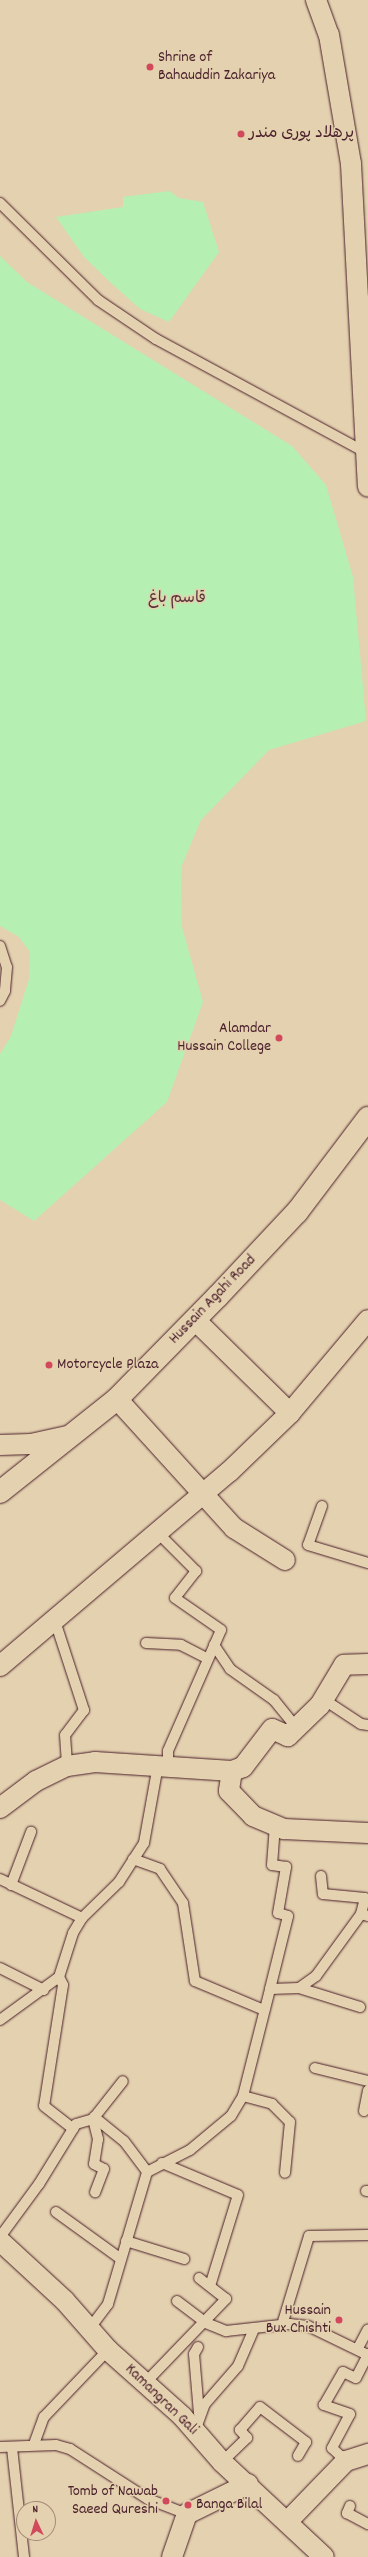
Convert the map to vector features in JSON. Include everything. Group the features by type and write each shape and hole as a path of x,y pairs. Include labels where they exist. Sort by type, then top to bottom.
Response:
{"main road":[{"name":"Hussain Agahi Road","path":"3,1487 117,1399 195,1320 297,1212 368,1118"}],"street":[{"path":"316,0 329,35 352,164 365,452 368,487"},
{"path":"195,1320 290,1412"},
{"path":"0,1666 205,1493 290,1412 368,1320"},
{"path":"117,1399 205,1493 234,1528 285,1560"},
{"path":"0,1445 31,1444 72,1435"},
{"path":"0,1808 36,1781 67,1766 95,1762 163,1765 232,1771 243,1767 272,1729 288,1736 297,1728 324,1699 344,1665 368,1664"},
{"path":"232,1771 229,1791 253,1816 276,1826 368,1833"},
{"name":"Kamangran Gali","path":"0,2241 90,2328 108,2350 147,2381 222,2462 248,2484 324,2557"},
{"path":"287,2522 346,2461 368,2454"},
{"path":"172,2557 187,2514 248,2484"}],"lane":[{"path":"0,203 64,270 104,304 156,339 365,452"},
{"path":"0,946 6,967 5,991 0,1001"},
{"path":"322,1506 308,1544 368,1563"},
{"path":"0,2020 44,1990 59,1977 73,1933 82,1918 119,1882 144,1843 163,1765 168,1751 221,1630 175,1598 196,1571 158,1533"},
{"path":"55,1621 84,1710 65,1735 67,1766"},
{"path":"146,1643 181,1645 208,1658"},
{"path":"214,1645 230,1668 274,1700 297,1728"},
{"path":"324,1699 368,1725"},
{"path":"90,2328 108,2304 147,2172 190,2150 214,2131 231,2116 243,2096 288,1916 278,1913 286,1867 272,1865 276,1826"},
{"path":"11,1885 31,1832"},
{"path":"133,1859 160,1869 183,1903 195,1981 264,2010"},
{"path":"299,1988 316,1976 365,1915 365,1898 323,1894 321,1876"},
{"path":"0,1879 82,1918"},
{"path":"0,1968 44,1990"},
{"path":"59,1977 63,1985 44,2106 73,2129"},
{"path":"270,1989 299,1988 360,2007"},
{"path":"315,2068 368,2081"},
{"path":"0,2237 39,2184 76,2124 94,2118 122,2081"},
{"path":"364,2111 368,2090"},
{"path":"243,2096 272,2104 290,2122 285,2173"},
{"path":"94,2118 124,2141 147,2172"},
{"path":"94,2118 98,2139 94,2164 104,2169 95,2192"},
{"path":"162,2163 238,2195 210,2286"},
{"path":"56,2212 121,2259"},
{"path":"282,2325 309,2236 368,2235"},
{"path":"126,2241 184,2259"},
{"path":"147,2381 206,2323 226,2299 199,2278"},
{"path":"177,2301 206,2323 226,2331 282,2325 308,2326 358,2348 368,2354 356,2378 342,2372 324,2405 350,2414 332,2448 346,2461"},
{"path":"191,2427 205,2404 238,2366 254,2329"},
{"path":"358,2348 368,2329"},
{"path":"191,2427 198,2417 194,2354 198,2347"},
{"path":"34,2444 44,2417 108,2350"},
{"path":"222,2462 247,2438 240,2430 260,2406 306,2442 298,2456"},
{"path":"0,2447 12,2448 34,2444 70,2449 148,2499 187,2514"},
{"path":"12,2448 24,2557"},
{"path":"350,2506 347,2513 368,2524"}],"green space":[{"path":"169,191 179,198 203,202 219,252 169,322 140,309 110,282 84,257 56,217 123,207 123,197"},
{"name":"قاسم باغ","path":"0,256 27,282 292,446 326,485 353,577 366,721 269,750 201,820 182,865 181,887 182,927 203,1002 167,1102 34,1221 0,1200 0,1054 11,1036 29,979 30,952 19,937 0,926"}],"place":[{"name":"Shrine of Bahauddin Zakariya","path":"150,67"},
{"name":"پرھلاد پوری مندر","path":"241,134"},
{"name":"Alamdar Hussain College","path":"279,1038"},
{"name":"Motorcycle Plaza","path":"49,1365"},
{"name":"Hussain Bux Chishti","path":"339,2320"},
{"name":"Tomb of Nawab Saeed Qureshi","path":"166,2501"},
{"name":"Banga Bilal","path":"188,2505"}]}
